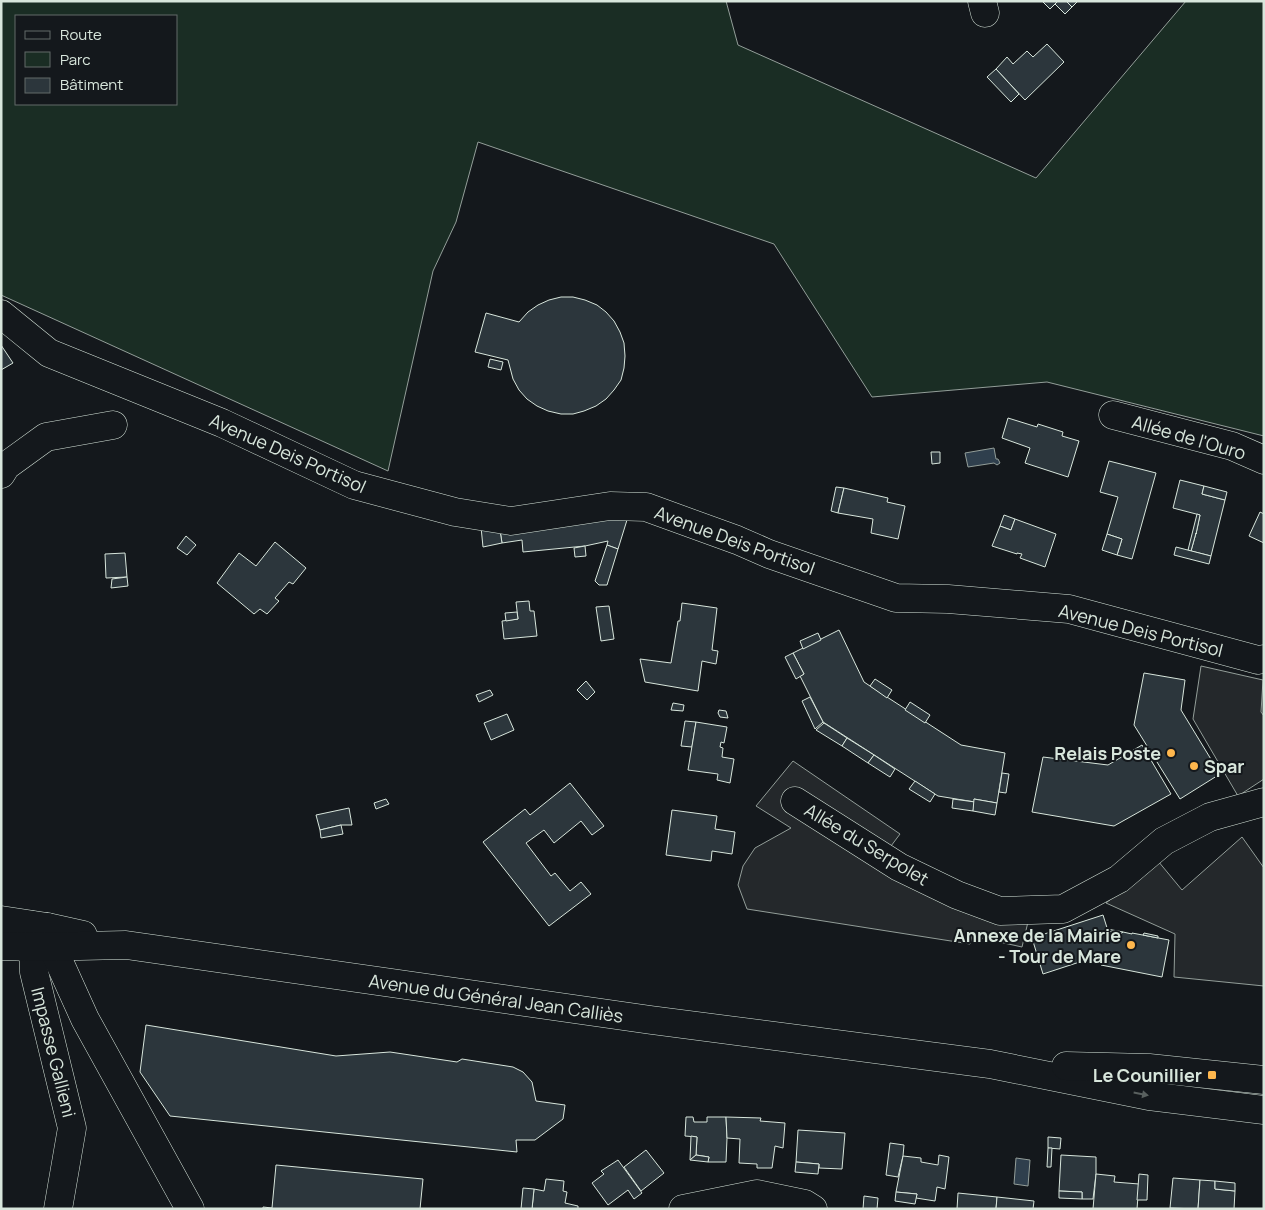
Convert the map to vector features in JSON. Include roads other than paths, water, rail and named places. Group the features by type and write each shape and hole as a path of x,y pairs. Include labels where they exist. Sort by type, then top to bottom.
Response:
{"street":[{"name":"Avenue Deis Portisol","path":"1,314 49,353 222,423 363,488 455,512 511,521 610,506 646,507 737,540 769,554 896,598 948,599 1070,609 1258,660 1264,659"},
{"name":"Allée de l'Ouro","path":"1113,415 1232,446 1264,460"},
{"path":"1,474 6,466 46,436 113,425"},
{"name":"Allée du Serpolet","path":"795,800 899,867 957,895 1000,911 1063,909 1119,880 1164,841 1210,817 1264,802"},
{"path":"1,920 41,936 190,1209"},
{"path":"1,946 41,936"},
{"name":"Avenue du Général Jean Calliès","path":"41,936 126,945 651,1020 990,1064"},
{"name":"Impasse Gallieni","path":"41,936 34,972 72,1128 58,1209"},
{"path":"990,1064 1149,1068 1264,1080"},
{"path":"990,1064 1149,1096 1264,1110"},
{"path":"683,1209 757,1194 805,1204 813,1209"}],"water":[{"path":"994,448 996,459 1000,463 997,465 994,463 968,467 965,453"},
{"path":"1016,1158 1030,1160 1028,1186 1014,1184"}],"place":[{"name":"Relais Poste","path":"1171,753"},
{"name":"Spar","path":"1194,766"},
{"name":"Annexe de la Mairie - Tour de Mare","path":"1131,945"},
{"name":"Le Counillier","path":"1212,1075"}]}
